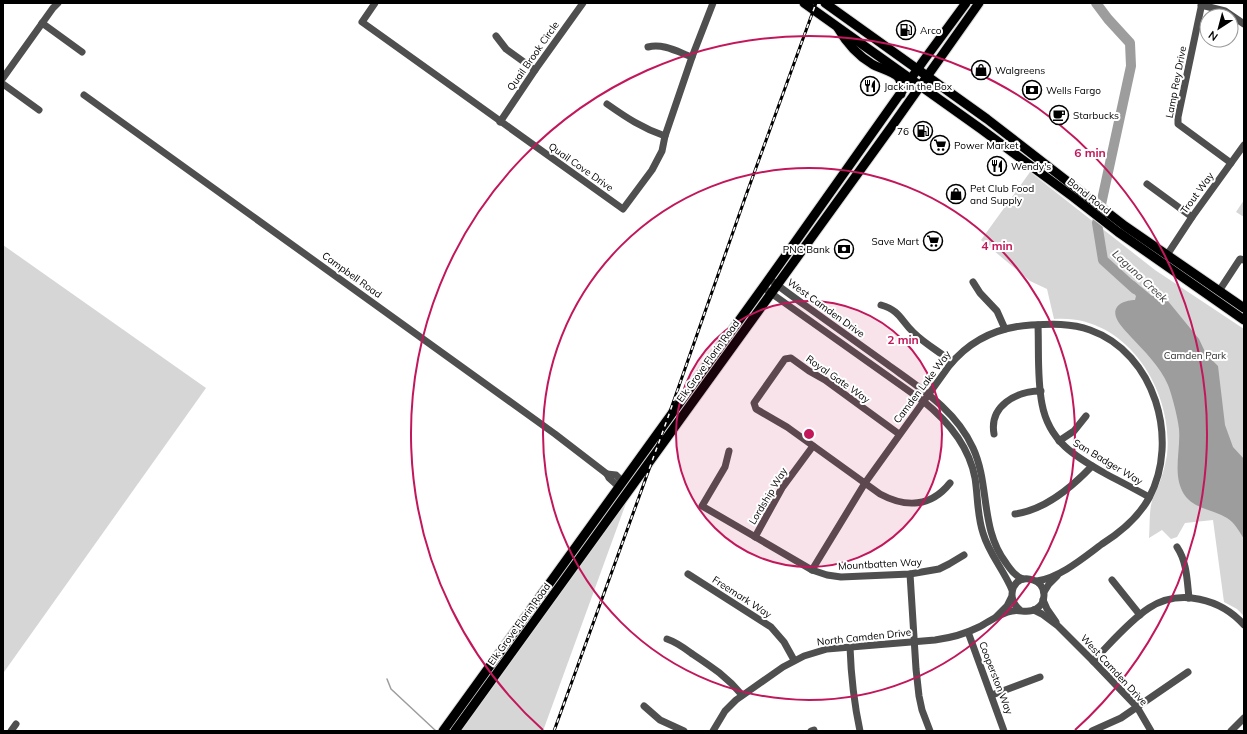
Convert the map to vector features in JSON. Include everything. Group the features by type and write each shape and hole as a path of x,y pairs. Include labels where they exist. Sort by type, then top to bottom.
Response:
{"main road":[{"name":"Bond Road","path":"804,3 912,79 1080,203 1121,229 1167,255 1244,308"},
{"name":"Bond Road","path":"825,3 987,119 1081,192 1121,229 1244,320"},
{"name":"Elk Grove Florin Road","path":"773,282 820,207 966,3"},
{"name":"Elk Grove Florin Road","path":"443,731 621,484 773,282 808,241 928,77 979,3"},
{"path":"836,25 845,40 860,55 872,64 898,77 901,85 901,94"},
{"path":"1029,165 1035,165 1062,184 1081,192"},
{"path":"837,200 835,197 840,188 840,179"},
{"path":"808,241 813,225 821,213 820,207"},
{"name":"Elk Grove Florin Road","path":"455,731 613,512 767,290"},
{"path":"613,512 622,489 621,484"}],"street":[{"path":"3,78 58,3"},
{"name":"Quail Cove Drive","path":"375,3 362,22 623,209 657,162 662,151 664,136 713,3"},
{"name":"Quail Brook Circle","path":"500,122 583,3"},
{"path":"1202,4 1225,11 1244,24"},
{"name":"Lamp Rey Drive","path":"1202,4 1178,117 1178,124 1230,163"},
{"path":"42,23 82,52"},
{"path":"496,36 506,49 535,70"},
{"path":"648,47 655,45 661,46 692,57"},
{"path":"3,84 39,110"},
{"name":"Campbell Road","path":"84,95 549,430 607,474 616,475 621,484"},
{"path":"607,104 634,123 664,136"},
{"name":"Trout Way","path":"1167,255 1192,217 1244,145"},
{"path":"1147,184 1192,217"},
{"path":"1219,291 1240,259 1244,260"},
{"name":"West Camden Drive","path":"773,282 928,394 955,419 974,448 981,472 987,515 997,550 1007,566 1015,575 1024,579"},
{"path":"973,282 980,293 998,311 1005,329"},
{"name":"West Camden Drive","path":"767,290 923,401 946,420 954,430 967,453 974,478 982,532 991,555 1008,582 1012,594"},
{"path":"881,305 894,310 914,334 952,362"},
{"name":"Camden Lake Way","path":"812,570 865,483 952,362 974,343 1005,329 1021,326 1054,324 1076,326 1096,333 1121,348 1132,358 1141,370 1149,383 1159,415 1163,439 1162,457 1159,474 1149,498 1138,514 1122,531 1065,570 1046,580 1037,581"},
{"name":"San Badger Way","path":"1038,325 1042,404 1046,417 1059,441 1071,453 1149,498"},
{"name":"Royal Gate Way","path":"899,434 825,380 791,358 785,359 754,403 756,409 787,428 890,499 905,504 919,503 934,497 946,489 950,483"},
{"path":"994,434 993,421 1002,406 1012,398 1022,393 1041,391"},
{"name":"San Badger Way","path":"1059,441 1074,431 1086,416"},
{"name":"Lordship Way","path":"755,537 782,488 813,446"},
{"name":"Mountbatten Way","path":"729,451 725,467 702,506 812,570 827,576 841,577 910,574 939,569 964,555"},
{"path":"1015,514 1034,510 1045,504 1075,482 1092,466"},
{"path":"1177,547 1184,562 1189,598"},
{"name":"Camden Lake Way","path":"1044,592 1049,584 1065,570"},
{"name":"Freemark Way","path":"688,574 771,627 784,642 794,660"},
{"path":"910,574 920,696 922,710 930,731"},
{"path":"1024,579 1033,579 1037,581 1044,592 1043,600 1040,606 1029,611 1020,610 1013,603 1012,594 1016,583 1024,579"},
{"path":"1112,580 1140,615"},
{"name":"North Camden Drive","path":"994,619 1007,606 1012,594"},
{"path":"1093,661 1149,608 1173,599 1189,598 1208,601 1220,606 1236,616 1244,625"},
{"name":"West Camden Drive","path":"1043,600 1058,626"},
{"name":"North Camden Drive","path":"713,731 725,711 742,695 794,660 815,652 850,647 951,638 968,632 1010,611 1020,610"},
{"name":"West Camden Drive","path":"1034,610 1058,626 1093,661 1137,707 1151,731"},
{"name":"Cooperston Way","path":"968,632 1004,731"},
{"path":"667,639 676,642 717,670 742,695"},
{"path":"850,647 854,697 860,731"},
{"path":"1092,731 1105,724 1115,721 1188,672"},
{"path":"992,696 1040,676"},
{"path":"644,706 660,720 684,731"},
{"path":"1231,731 1244,718"},
{"path":"11,731 16,724"}],"green space":[{"name":"Camden Park","path":"1030,172 1155,270 1244,329 1244,616 1237,609 1224,602 1213,520 1185,523 1177,537 1171,539 1162,530 1149,538 1152,499 1158,487 1167,455 1167,430 1162,405 1153,381 1140,360 1123,342 1103,328 1080,320 1054,319 1047,289 1030,281 981,240"},
{"path":"1244,200 1244,217 1236,212"},
{"path":"3,245 206,388 4,672 3,671"},
{"path":"649,440 543,731 440,731"}],"shaded area":[{"path":"1125,280 1134,281 1152,296 1163,295 1199,339 1206,354 1218,366 1225,425 1233,447 1244,459 1244,539 1237,527 1230,520 1190,501 1181,489 1178,473 1178,424 1175,407 1168,385 1156,365 1123,328 1116,317 1115,313 1118,306 1124,302 1135,300 1136,296 1128,287"}],"waterway":[{"name":"Laguna Creek","path":"1096,3 1108,19 1130,43 1131,66 1097,223 1103,260 1135,289"},
{"path":"387,679 391,689 436,731"}],"railway":[{"path":"554,731 816,3"}],"place":[{"name":"Arco","path":"906,30"},
{"name":"Walgreens","path":"981,70"},
{"name":"Jack in the Box","path":"870,86"},
{"name":"Wells Fargo","path":"1032,90"},
{"name":"Starbucks","path":"1059,115"},
{"name":"76","path":"923,131"},
{"name":"Power Market","path":"940,145"},
{"name":"Wendy's","path":"997,166"},
{"name":"Pet Club Food and Supply","path":"956,194"},
{"name":"Save Mart","path":"933,241"},
{"name":"PNC Bank","path":"844,249"}]}
